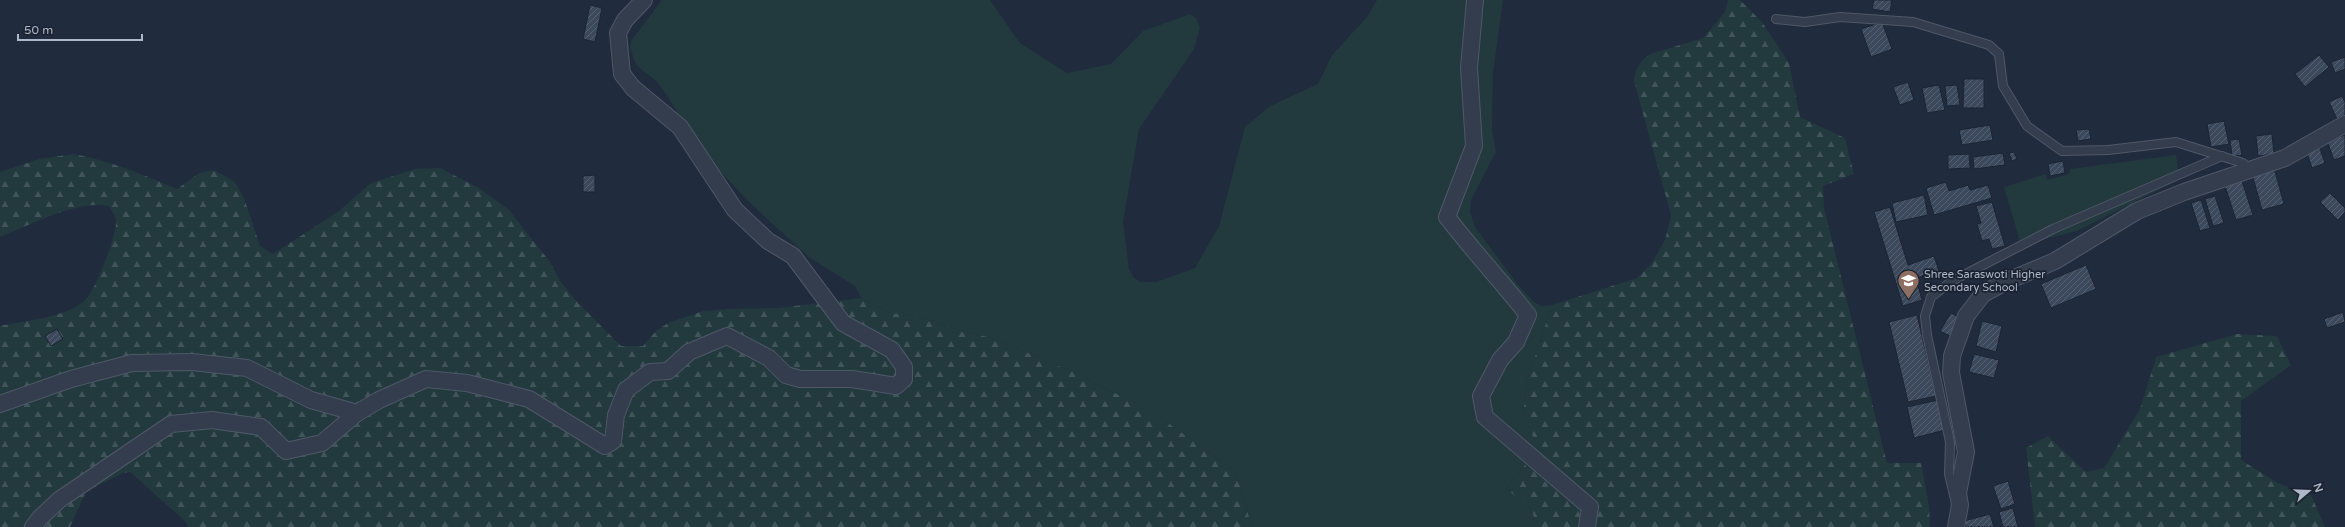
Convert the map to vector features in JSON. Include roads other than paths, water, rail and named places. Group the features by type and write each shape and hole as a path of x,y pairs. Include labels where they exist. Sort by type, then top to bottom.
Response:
{"street":[{"path":"33,527 40,518 59,500 171,424 212,420 261,427 286,451 322,442 357,414 379,400 426,379 467,383 528,399 605,446 613,442 616,415 626,390 650,372 668,371 689,352 727,336 769,358 786,375 800,379 852,379 896,386 904,379 904,367 892,350 843,323 793,256 768,241 735,210 680,127 633,88 622,74 618,33 625,20 644,0"},
{"path":"1475,0 1469,68 1474,146 1447,217 1471,249 1498,278 1528,315 1516,342 1500,360 1481,396 1485,417 1590,507 1588,527"},
{"path":"1957,520 1960,505 1958,493 1966,452 1951,373 1952,356 1966,316 1983,294 2005,282 2054,261 2137,211 2184,192 2285,158 2345,124"},
{"path":"0,404 71,379 132,363 192,362 247,368 311,400 357,414"}],"lane":[{"path":"1776,19 1805,22 1840,17 1913,22 1989,45 1999,54 2003,86 2027,126 2062,152 2108,150 2176,142 2243,163 2249,171"},
{"path":"1957,520 1949,474 1950,442 1927,335 1925,316 1931,297 1952,281 2053,229 2222,156"}],"place":[{"name":"Shree Saraswoti Higher Secondary School","path":"1908,300"}]}
